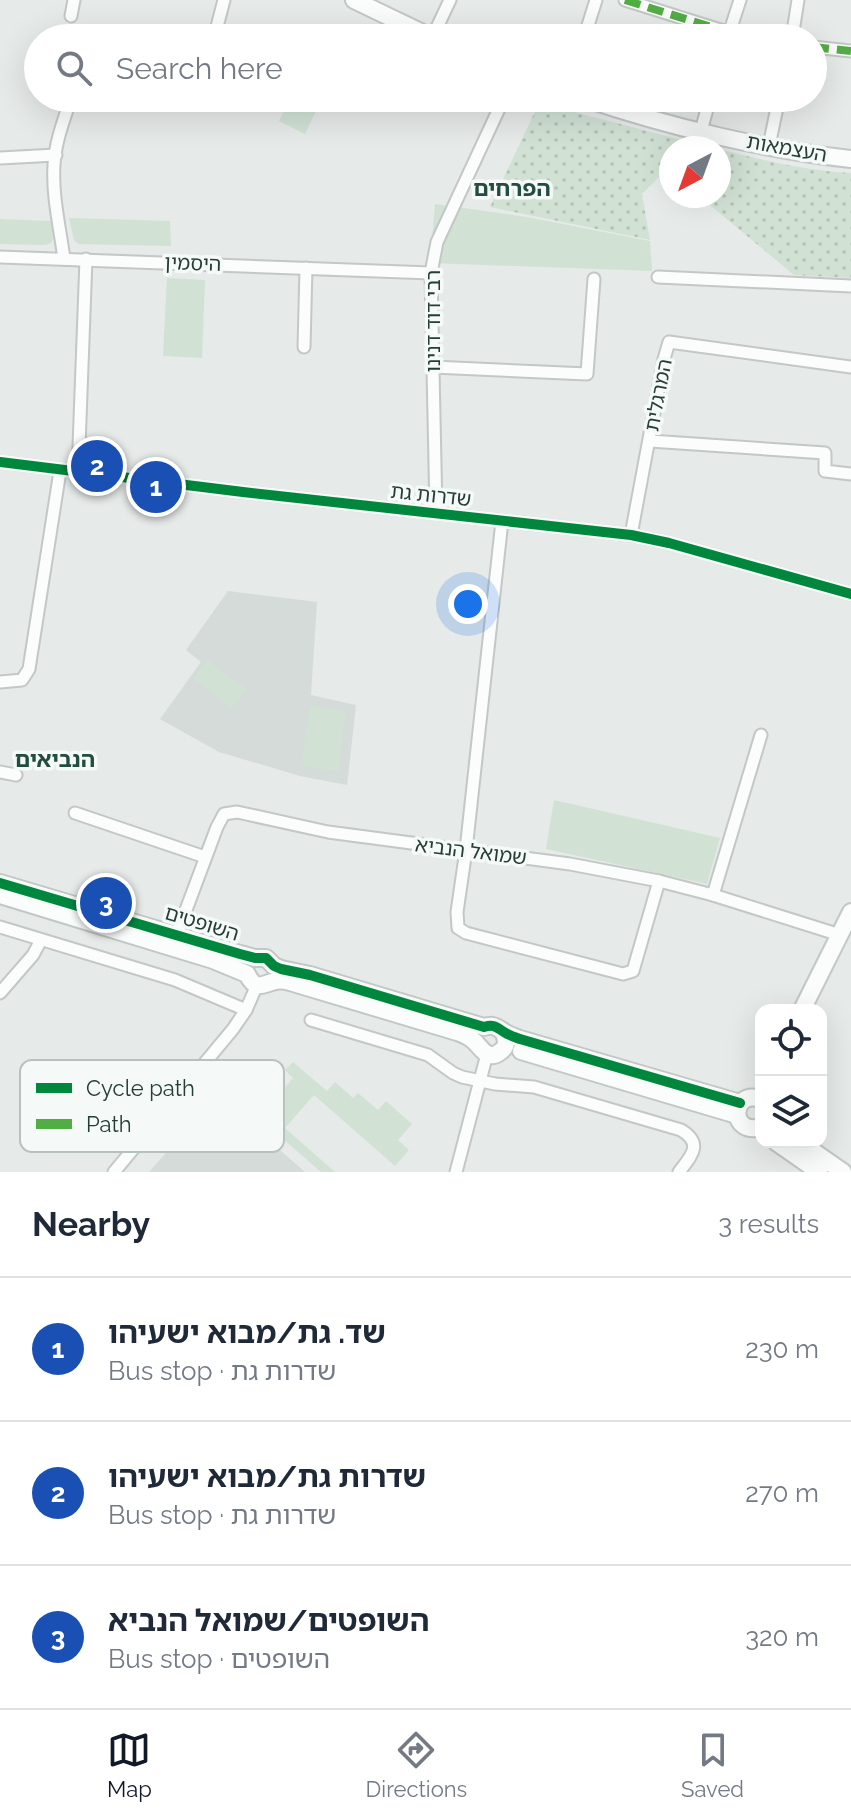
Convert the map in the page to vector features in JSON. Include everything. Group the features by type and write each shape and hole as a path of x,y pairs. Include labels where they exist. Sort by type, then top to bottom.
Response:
{"street":[{"path":"71,16 74,0"},
{"path":"218,24 224,0"},
{"path":"354,0 380,6 410,24"},
{"path":"439,24 450,0"},
{"path":"588,24 596,0"},
{"path":"625,0 694,24"},
{"path":"733,24 740,0"},
{"path":"794,24 798,0"},
{"path":"827,48 851,51"},
{"path":"64,259 55,192 58,138 66,112"},
{"name":"רבי דוד דנינו","path":"436,512 431,273 437,242 497,112"},
{"name":"העצמאות","path":"634,112 769,146 851,159"},
{"path":"701,131 706,112"},
{"path":"769,146 776,112"},
{"path":"0,158 56,155"},
{"name":"היסמין","path":"0,257 431,273"},
{"path":"78,473 86,259"},
{"path":"304,347 306,268"},
{"path":"658,277 851,286"},
{"path":"433,367 587,374 594,279"},
{"name":"המרגלית","path":"631,535 669,342 851,367"},
{"path":"650,441 825,453 825,471 851,474"},
{"name":"שדרות גת","path":"0,462 631,535 851,594"},
{"path":"0,682 22,680 29,669 60,471"},
{"path":"502,521 457,912 458,928 466,933 623,974 633,971 659,881"},
{"path":"713,895 761,735"},
{"path":"0,772 16,775"},
{"name":"שמואל הנביא","path":"177,934 217,827 224,814 237,812 328,832 570,864 659,881 840,935"},
{"path":"75,813 205,857"},
{"name":"השופטים","path":"0,883 255,958 248,967 263,977 323,991 457,1032 482,1049"},
{"name":"השופטים","path":"0,895 263,977 484,1027"},
{"path":"805,1004 851,912"},
{"path":"0,927 175,980 246,1010"},
{"path":"0,993 33,955 41,940"},
{"path":"207,1060 246,1010 263,977"},
{"path":"311,1020 428,1055 453,1073 507,1086 534,1087 681,1130 693,1144 692,1155 679,1172"},
{"path":"456,1172 480,1081 482,1049 478,1034 489,1025 498,1026 504,1041 498,1054 482,1049"},
{"path":"504,1041 520,1039 739,1109"},
{"path":"755,1097 747,1098 739,1109 742,1125 755,1129"},
{"path":"785,1148 819,1172"},
{"path":"809,1148 843,1172"},
{"path":"114,1172 131,1152"}],"shaded area":[{"path":"228,591 317,602 311,695 356,705 347,785 300,776 219,752 160,719 201,662 186,650"},
{"path":"167,1152 282,1152 305,1172 149,1172"}],"green space":[{"path":"283,112 315,112 305,134 279,121"},
{"path":"535,112 574,112 667,136 659,136 659,177 642,194 650,240 490,207"},
{"path":"731,152 801,167 851,173 851,278 794,275 713,208 731,208"},
{"path":"435,204 527,217 650,241 652,271 430,263"},
{"path":"69,218 170,221 171,246 78,244 74,240"},
{"path":"0,219 51,221 54,237 51,243 45,245 0,244"},
{"path":"167,278 205,280 202,358 163,356"},
{"path":"207,660 246,689 232,708 193,679"},
{"path":"310,706 346,711 338,771 301,766"},
{"path":"554,800 720,838 707,884 546,849"},
{"path":"293,1062 327,1091 335,1082 353,1098 358,1093 378,1110 386,1101 412,1124 398,1140 409,1150 395,1166 314,1095 285,1128 335,1172 321,1172 284,1140 284,1088 293,1078 285,1070"}],"marked path":[{"path":"625,0 701,24"},
{"path":"827,48 851,51"}],"cycle path":[{"path":"0,462 631,535 851,594"},
{"path":"0,883 240,954 266,958 281,969 484,1027 495,1026 520,1039 740,1103"}],"place":[{"name":"שדרות גת/מבוא ישעיהו","path":"97,466"},
{"name":"שד. גת/מבוא ישעיהו","path":"156,487"},
{"name":"השופטים/שמואל הנביא","path":"106,903"}],"district":[{"name":"הפרחים","path":"512,188"},
{"name":"הנביאים","path":"55,759"}]}
